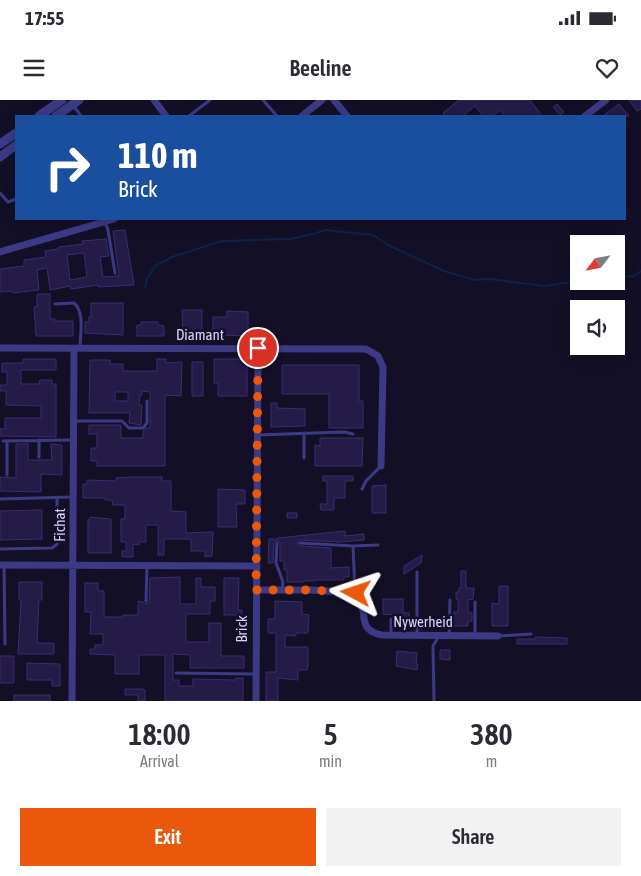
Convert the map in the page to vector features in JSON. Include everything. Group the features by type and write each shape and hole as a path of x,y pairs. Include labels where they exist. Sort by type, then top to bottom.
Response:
{"street":[{"path":"53,114 62,100"},
{"path":"154,100 165,115"},
{"path":"303,115 322,100"},
{"path":"334,100 347,115"},
{"path":"586,115 606,100"},
{"path":"53,114 76,102"},
{"path":"0,144 15,134"},
{"path":"0,156 15,146"},
{"path":"0,252 111,220"},
{"name":"Diamant","path":"0,348 366,349 378,356 382,367 381,466"},
{"name":"Brick","path":"256,701 258,348"},
{"name":"Fichat","path":"72,701 74,421 77,349"},
{"path":"2,565 256,566"},
{"path":"256,590 345,591 356,593"},
{"name":"Nywerheid","path":"356,593 363,602 365,624 375,634 498,636"}],"lane":[{"path":"190,115 210,100"},
{"path":"263,100 274,115"},
{"path":"76,102 81,115"},
{"path":"0,193 8,202 15,200"},
{"path":"105,222 115,272"},
{"path":"55,304 76,304 80,316 77,349"},
{"path":"74,421 122,421 129,428 144,428 147,424 147,401"},
{"path":"304,432 304,458"},
{"path":"257,435 304,432 344,432 353,434"},
{"path":"39,440 39,458"},
{"path":"7,475 5,441 74,440"},
{"path":"362,489 366,481 381,466"},
{"path":"0,499 74,497"},
{"path":"0,549 52,548 55,546 57,544 57,498"},
{"path":"277,543 276,563 283,582 282,590"},
{"path":"300,543 353,546 378,545"},
{"path":"353,546 356,593"},
{"path":"2,565 5,644"},
{"path":"146,601 147,566"},
{"path":"417,572 417,635"},
{"path":"449,636 450,600"},
{"path":"475,602 475,636"},
{"path":"390,635 391,619"},
{"path":"498,636 531,634"},
{"path":"434,701 433,646 439,636"},
{"path":"176,673 256,674"}],"building":[{"path":"459,100 530,100 541,115 504,115 500,110 494,115 482,115 475,106 464,115 445,115 443,113"},
{"path":"629,100 641,100 641,109 637,111"},
{"path":"557,104 564,112 560,115 553,107"},
{"path":"619,104 629,116 626,115 604,115"},
{"path":"125,230 134,285 98,287 98,285 71,289 70,286 50,290 47,268 37,270 39,290 13,293 12,291 0,292 0,269 24,266 24,260 46,257 45,251 83,244 82,241 106,239 109,256 100,257 103,277 119,276 113,231","holes":["84,253 87,277 70,280 67,255"]},
{"path":"37,294 50,294 50,319 55,319 55,321 73,321 73,336 36,336 34,307 37,307"},
{"path":"91,303 123,303 123,335 85,333 85,322 89,322 89,317 91,317"},
{"path":"182,310 202,310 202,336 183,336"},
{"path":"227,311 248,312 248,336 219,335 219,337 213,337 213,317 227,317"},
{"path":"141,322 158,322 158,325 164,326 164,336 137,336 137,325 141,325"},
{"path":"23,359 56,359 56,370 21,370 21,384 39,384 40,380 52,380 52,384 56,384 56,437 0,436 0,429 5,429 5,418 41,418 41,406 6,405 6,391 0,391 0,385 7,385 7,372 2,372 2,363 23,363"},
{"path":"157,359 166,359 166,363 182,362 181,396 165,395 165,466 97,466 97,461 91,461 91,448 97,448 97,434 89,434 89,425 121,425 121,438 143,438 143,431 150,428 150,392 142,391 142,395 140,395 139,405 142,405 141,425 129,423 130,413 89,413 90,360 110,360 110,364 123,364 123,371 157,371","holes":["115,392 128,392 128,401 115,401"]},
{"path":"214,359 247,359 247,396 218,396 218,383 214,383"},
{"path":"192,362 203,362 203,396 192,396"},
{"path":"282,365 359,365 359,401 363,401 363,428 329,428 329,394 282,394"},
{"path":"271,403 277,403 277,408 305,409 305,426 271,427"},
{"path":"320,438 363,438 362,466 315,466 315,445 320,446"},
{"path":"16,444 28,444 28,460 52,460 51,444 62,445 62,475 41,474 41,492 0,491 0,477 16,478"},
{"path":"323,476 353,476 353,481 345,481 345,498 334,498 334,510 321,510 320,504 327,504 327,481 323,481"},
{"path":"162,477 162,481 171,481 171,511 186,512 186,533 213,532 212,556 205,557 205,551 191,551 191,539 164,539 164,555 158,555 158,525 146,525 146,542 139,542 139,545 133,544 133,557 122,557 122,551 126,551 126,542 121,542 121,519 125,519 125,505 113,505 112,500 105,500 105,498 83,498 83,484 87,484 87,480 116,481 116,478"},
{"path":"386,485 386,513 372,513 372,486"},
{"path":"218,489 245,490 245,504 236,504 237,527 218,527"},
{"path":"42,510 42,539 0,540 0,511"},
{"path":"287,513 297,513 297,518 287,518"},
{"path":"90,517 111,519 111,553 88,553 88,520"},
{"path":"345,531 345,536 364,534 364,540 341,542 300,540 297,543 300,546 331,548 331,568 349,567 349,577 344,577 344,580 287,582 287,570 284,570 284,561 280,561 280,543 278,540 274,542 273,563 268,563 269,539"},
{"path":"422,555 421,563 404,574 404,566"},
{"path":"461,571 466,571 466,588 474,588 473,599 468,600 468,612 472,613 472,621 468,621 468,626 453,626 454,612 458,612 456,592 459,592 459,588 461,588"},
{"path":"180,577 180,604 196,604 196,578 201,578 201,587 215,587 215,601 210,601 210,614 186,614 186,642 209,642 209,623 221,623 221,656 244,656 244,668 190,668 190,655 173,654 173,680 179,680 179,686 193,686 193,679 236,680 236,678 243,678 243,701 165,701 165,655 139,655 139,674 115,674 115,655 90,654 90,649 95,649 95,645 103,645 103,634 90,634 91,612 85,612 85,583 98,583 98,591 104,591 104,617 123,617 123,615 138,615 138,601 145,604 149,603 150,578"},
{"path":"224,578 239,578 238,610 242,610 242,615 224,615"},
{"path":"19,582 42,582 42,600 39,600 37,643 54,643 54,654 18,654 21,600 19,600"},
{"path":"499,586 508,586 508,626 492,626 492,603 499,604"},
{"path":"383,599 403,599 403,613 409,613 409,626 398,626 398,615 383,614"},
{"path":"275,601 302,602 302,614 309,615 308,633 296,633 296,636 285,635 285,647 308,647 308,665 307,670 298,670 298,680 278,678 278,701 266,701 266,672 276,672 276,633 268,633 268,619 275,619"},
{"path":"535,637 567,638 567,644 517,644 517,639 535,639"},
{"path":"440,650 450,650 450,660 440,659"},
{"path":"397,651 417,653 417,670 396,666"},
{"path":"0,656 14,656 14,683 0,683"},
{"path":"27,663 60,664 60,686 52,686 52,680 27,680"},
{"path":"125,689 145,690 145,701 138,701 138,695 125,695"},
{"path":"14,695 50,695 50,701 14,701"}],"waterway":[{"path":"145,287 147,279 155,266 172,257 222,241 290,239 325,230 373,235 388,245 444,271 475,280 489,279 545,286 570,282"},
{"path":"625,276 634,276 641,271"}],"route":[{"path":"258,348 256,590 312,590 356,593"}]}
